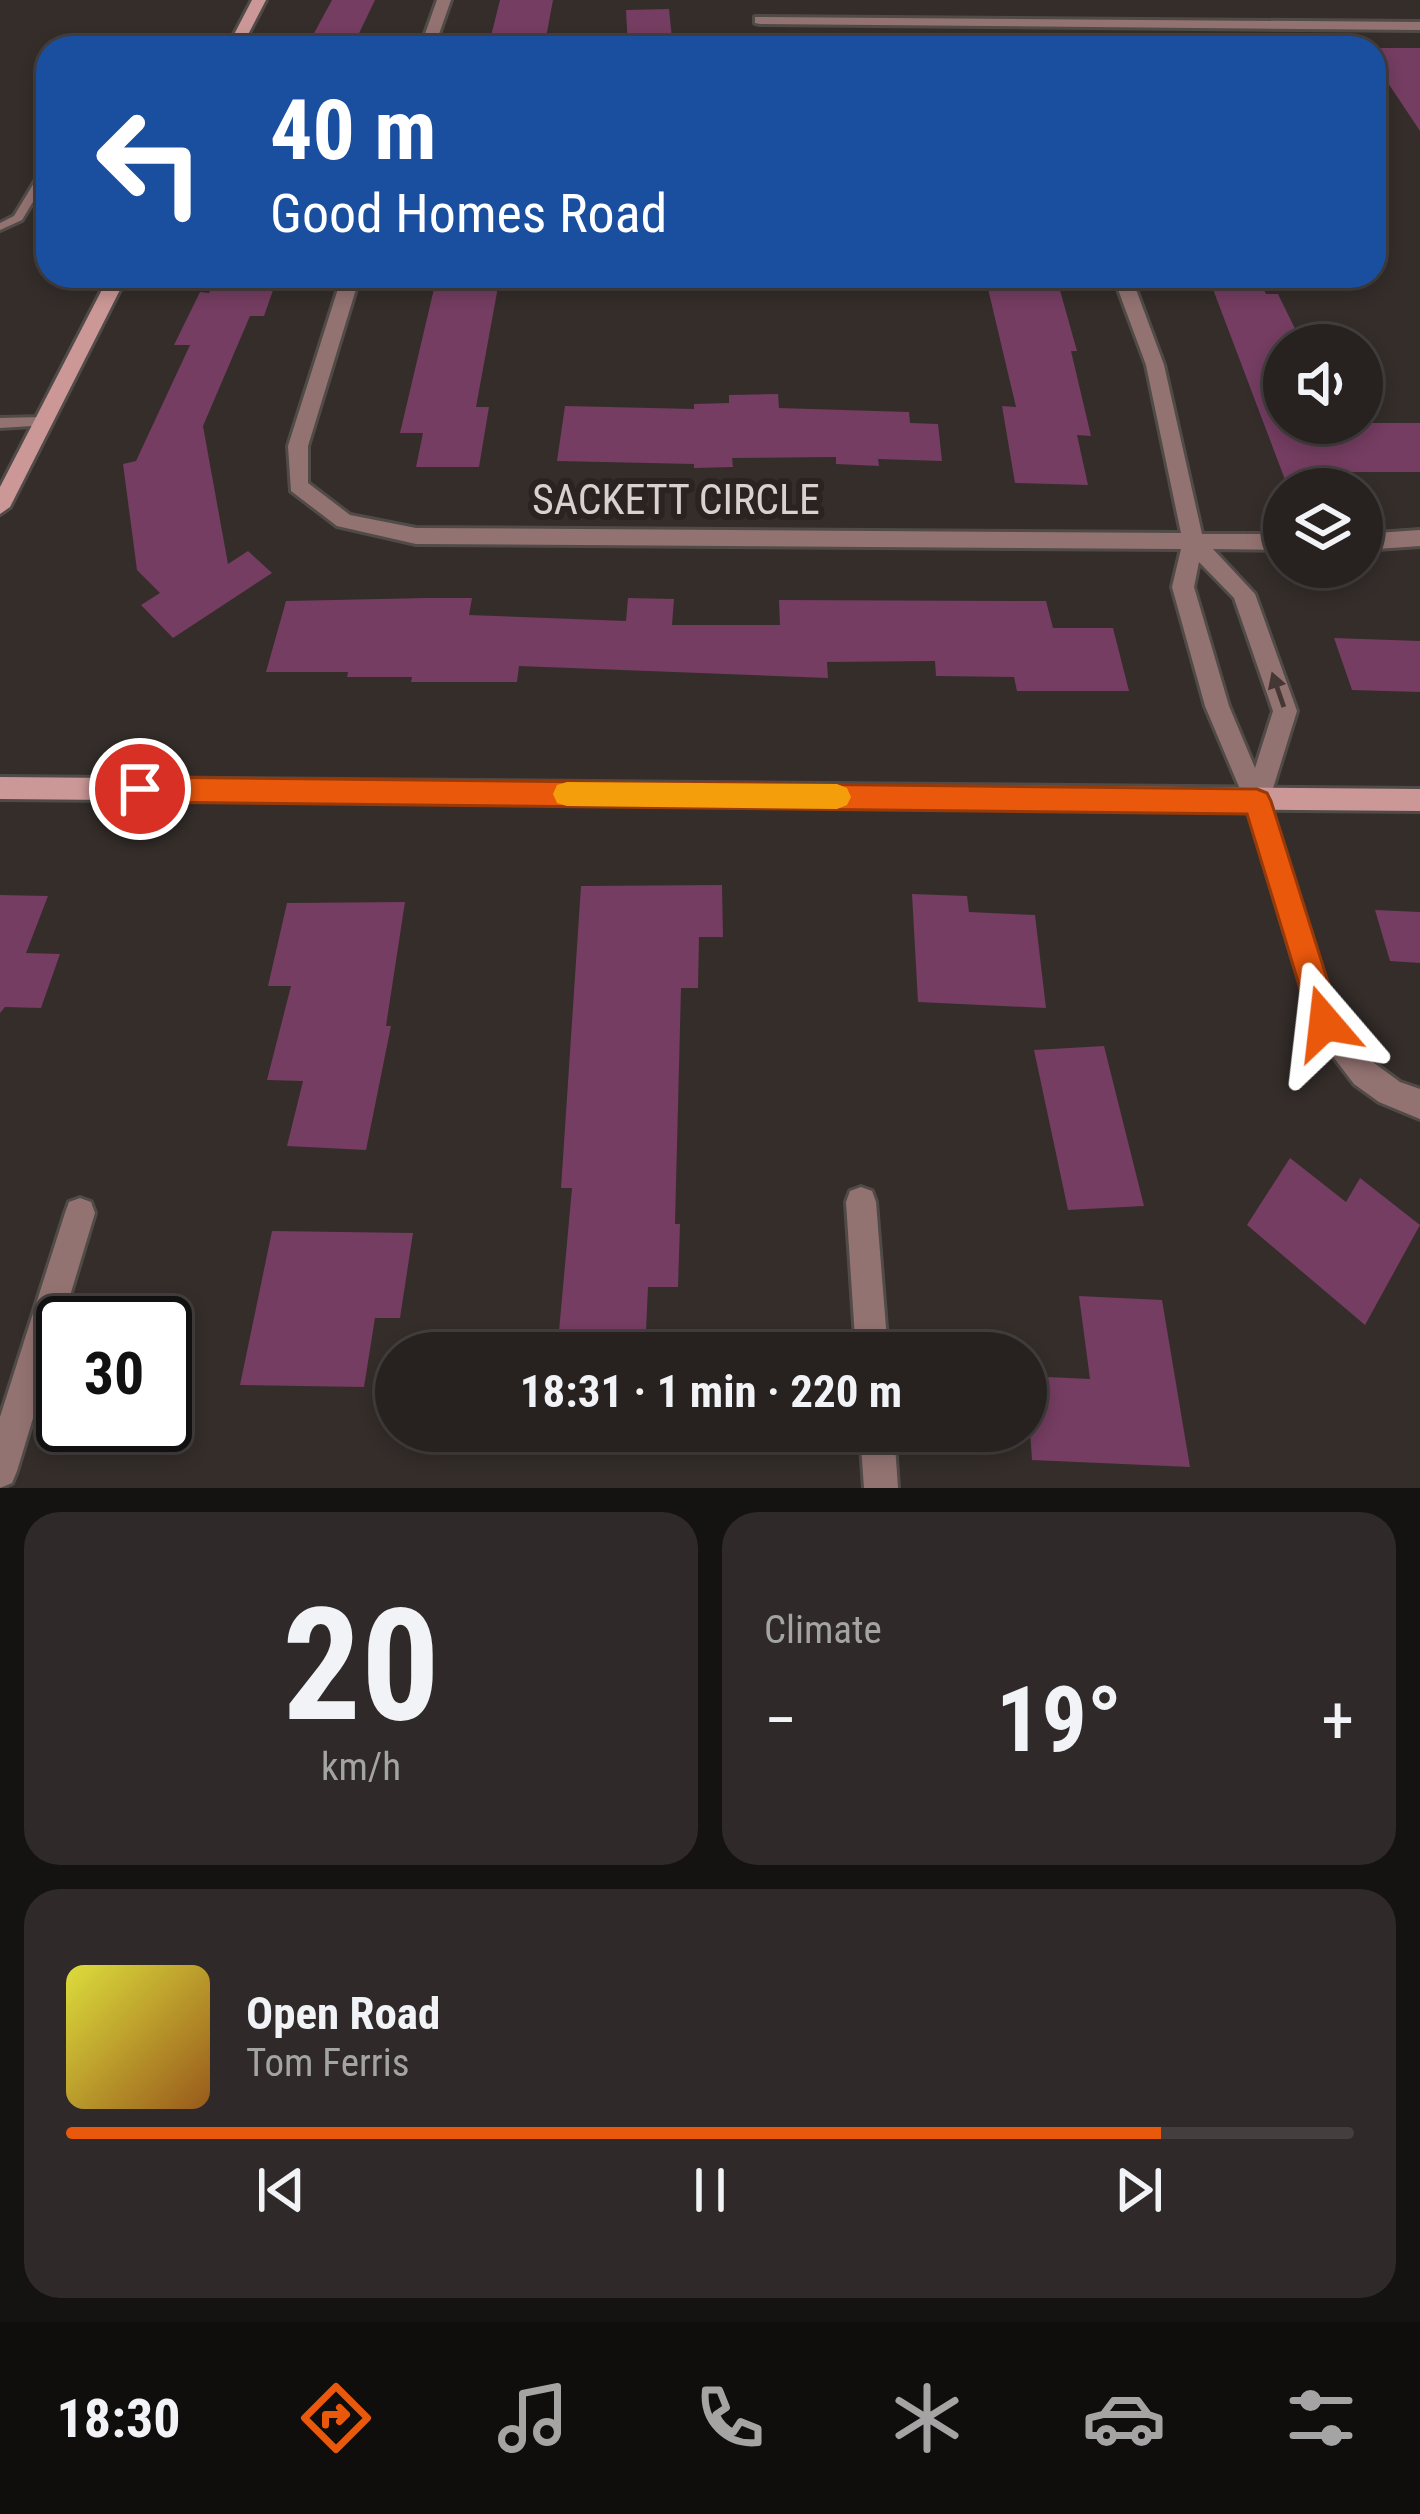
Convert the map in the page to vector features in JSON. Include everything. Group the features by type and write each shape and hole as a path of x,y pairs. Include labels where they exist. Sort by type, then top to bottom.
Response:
{"street":[{"path":"240,36 259,0"},
{"path":"431,36 444,0"},
{"path":"760,20 1420,26"},
{"path":"0,508 112,288"},
{"name":"SACKETT CIRCLE","path":"347,288 298,446 298,486 344,521 416,536 1263,542"},
{"path":"1126,288 1155,365 1193,542 1183,587 1216,706 1257,801 1325,1023 1340,1052 1377,1086 1420,1104"},
{"path":"1383,541 1420,538"},
{"path":"1193,542 1244,594 1285,711 1257,801"},
{"path":"0,788 1420,800"},
{"path":"861,1202 870,1332"},
{"path":"0,1471 80,1213"},
{"path":"878,1452 881,1488"}],"lane":[{"path":"0,227 18,218 36,188"},
{"path":"0,422 44,422"}],"building":[{"path":"332,0 375,0 358,36 312,36"},
{"path":"500,0 553,0 546,36 491,36"},
{"path":"669,9 672,36 627,36 626,10"},
{"path":"1386,48 1420,48 1420,131 1386,80"},
{"path":"211,288 274,288 264,316 250,316 203,426 228,564 248,551 272,573 173,638 141,605 160,593 137,570 123,464 136,461 190,345 174,345 200,292 209,293"},
{"path":"434,288 498,288 476,407 489,407 479,467 416,467 423,433 400,433"},
{"path":"988,288 1059,288 1077,351 1071,351 1091,436 1077,435 1088,485 1015,483 1002,406 1016,407"},
{"path":"1213,288 1263,288 1266,294 1278,294 1293,324 1263,324 1263,422"},
{"path":"778,394 779,408 909,412 910,423 938,424 942,461 878,459 879,466 836,464 836,457 732,458 733,467 694,468 694,464 557,461 565,406 694,409 694,404 729,403 729,395"},
{"path":"1383,423 1420,423 1420,472 1281,468 1272,444 1383,444"},
{"path":"472,598 469,615 626,621 628,598 674,599 672,625 780,625 779,600 1046,601 1053,628 1113,628 1129,691 1017,691 1014,677 936,676 935,661 827,662 828,678 519,666 517,682 411,682 412,677 347,677 348,672 266,672 286,601"},
{"path":"1334,638 1420,641 1420,692 1352,690"},
{"path":"722,885 723,937 699,937 698,988 681,988 675,1224 680,1224 678,1287 648,1287 646,1332 559,1332 572,1188 561,1188 581,886"},
{"path":"912,894 967,896 969,912 1035,915 1046,1008 918,1002"},
{"path":"0,895 48,896 26,953 60,954 41,1008 5,1007 0,1013"},
{"path":"405,902 386,1026 391,1026 366,1150 287,1146 303,1081 267,1080 291,986 268,986 287,903"},
{"path":"1375,910 1420,912 1420,963 1390,961"},
{"path":"1104,1046 1144,1206 1068,1210 1034,1050"},
{"path":"1290,1158 1346,1202 1360,1178 1420,1225 1365,1325 1247,1225"},
{"path":"272,1231 413,1233 400,1318 375,1318 364,1387 240,1385"},
{"path":"1079,1296 1162,1300 1190,1467 1032,1460 1031,1452 1047,1452 1047,1377 1090,1379"}],"slow traffic":[{"path":"567,794 837,797"}],"route":[{"path":"140,789 1257,801 1325,1023"}]}
